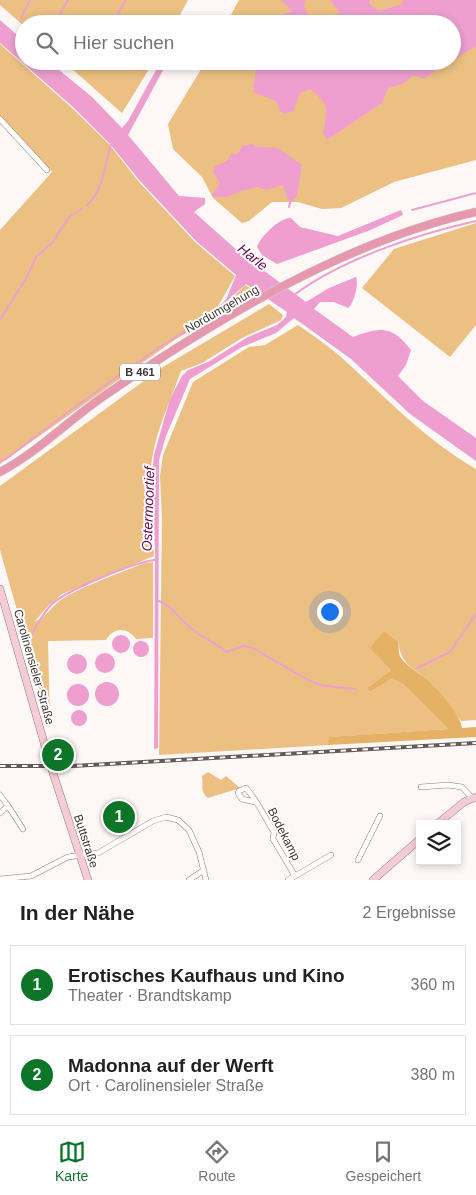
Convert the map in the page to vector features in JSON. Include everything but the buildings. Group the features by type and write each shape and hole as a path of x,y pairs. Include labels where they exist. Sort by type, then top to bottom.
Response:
{"main road":[{"name":"Nordumgehung","path":"1,471 162,357 260,300 290,284 388,239 443,220 476,212"}],"street":[{"path":"0,119 48,170"},
{"name":"Carolinensieler Straße","path":"0,589 64,809"},
{"path":"422,787 448,785 462,787 474,798 457,806 441,820"},
{"path":"0,795 23,829"},
{"name":"Bodekamp","path":"255,802 274,832 273,839 295,876"},
{"path":"0,813 8,806"},
{"name":"Buttstraße","path":"64,809 88,880"},
{"path":"358,860 380,816"},
{"path":"0,879 31,876 68,858 98,853 153,821 170,818 178,820 189,830 199,852 206,880"},
{"path":"373,880 416,842"},
{"name":"Bodekamp","path":"288,880 332,855"},
{"path":"189,880 204,870"}],"shaded area":[{"path":"0,0 188,0 180,15 15,15 15,18 0,5"},
{"path":"239,0 476,0 476,160 394,182 341,208 322,209 298,202 272,202 249,221 242,223 213,198 202,177 173,149 168,124 201,70 461,70 461,15 231,15"},
{"path":"281,0 305,0 304,7 308,15 282,15 292,11"},
{"path":"330,0 370,0 369,3 378,11 400,5 404,0 476,0 476,46 461,55 461,15 334,15 340,13"},
{"path":"0,20 15,33 15,56 0,43"},
{"path":"0,44 15,57 15,70 29,70 72,108 109,144 139,182 195,242 235,276 217,308 222,308 245,285 258,293 176,339 0,464 0,230 52,172 0,117"},
{"path":"31,70 59,70 92,97 122,128 128,121 156,70 163,70 128,135 179,196 205,198 205,204 194,212 239,252 306,302 329,288 356,277 355,293 348,308 334,302 320,302 314,309 353,337 378,330 385,330 398,336 411,350 406,365 398,376 423,401 476,438 476,461 410,414 351,359 294,318 276,333 242,347 190,379 166,436 159,460 158,748 154,749 155,549 152,475 154,455 170,399 182,376 188,370 208,362 248,337 277,325 286,317 287,312 246,284 226,300 236,275 196,241 140,181 110,144 73,107"},
{"path":"73,70 148,70 122,113"},
{"path":"256,70 438,70 423,79 414,75 402,84 388,88 382,103 327,140 323,133 326,108 321,99 310,89 300,93 294,110 285,114 280,111 276,101 253,92"},
{"path":"251,144 258,147 278,148 302,165 297,196 292,201 287,199 283,185 267,190 258,187 227,197 214,197 212,195 220,183 213,172 215,166 227,161 231,154 238,154 242,146"},
{"path":"401,210 403,215 368,231 277,264 262,255 257,247 271,228 286,219 291,218 300,227 338,236"},
{"path":"476,223 476,325 450,357 362,288 394,249"},
{"path":"269,304 283,315 281,320 242,338 202,363 181,371 161,425 152,459 150,495 154,556 62,594 35,621 42,618 62,599 92,584 145,563 153,562 153,638 136,639 129,632 121,630 113,633 106,640 48,641 50,727 0,550 0,486 163,367"},
{"path":"298,325 335,352 420,429 456,457 476,469 476,720 461,721 432,684 406,662 398,642 391,670 367,688 370,692 392,677 403,684 448,729 331,737 328,745 159,755 162,519 160,476 163,455 193,382 249,347 265,345"},
{"path":"384,631 398,642 399,655 404,662 435,687 445,698 458,717 462,728 476,727 476,737 328,745 329,737 448,729 403,684 392,678 370,692 367,688 391,670 370,648"},
{"path":"117,635 125,635 130,640 128,651 117,653 112,648 112,640"},
{"path":"141,641 149,649 141,657 133,649"},
{"path":"105,653 112,656 115,663 112,670 105,673 98,670 95,663 98,656"},
{"path":"77,654 84,657 87,664 84,671 77,674 70,671 67,664 70,657"},
{"path":"107,682 115,686 119,694 115,702 107,706 99,702 95,694 99,686"},
{"path":"78,684 86,687 89,695 86,703 78,706 70,703 67,695 70,687"},
{"path":"79,710 87,718 79,726 71,718"},
{"path":"208,772 221,780 226,776 240,788 208,798 203,790 202,776"}],"waterway":[{"path":"22,15 30,0"},
{"path":"60,15 68,0"},
{"path":"117,15 126,0"},
{"path":"87,205 93,199 100,185 111,144"},
{"path":"412,210 476,193"},
{"path":"289,207 291,198"},
{"path":"0,320 28,275 36,257 52,243 69,217 82,209"},
{"path":"294,295 335,270 381,249 453,226 476,221"},
{"path":"0,461 6,459 134,365 202,321 228,299"},
{"path":"29,639 45,612 60,598 102,578 155,560"},
{"path":"159,601 169,606 192,629 226,652 243,646 253,648 308,680 324,686 356,689"},
{"path":"417,668 450,652 476,614"}],"railway":[{"path":"0,766 73,766 476,743"}],"place":[{"name":"Madonna auf der Werft","path":"58,755"},
{"name":"Erotisches Kaufhaus und Kino","path":"119,817"}],"water label":[{"name":"Harle","path":"253,257"},
{"name":"Ostermoortief","path":"148,509"}]}
